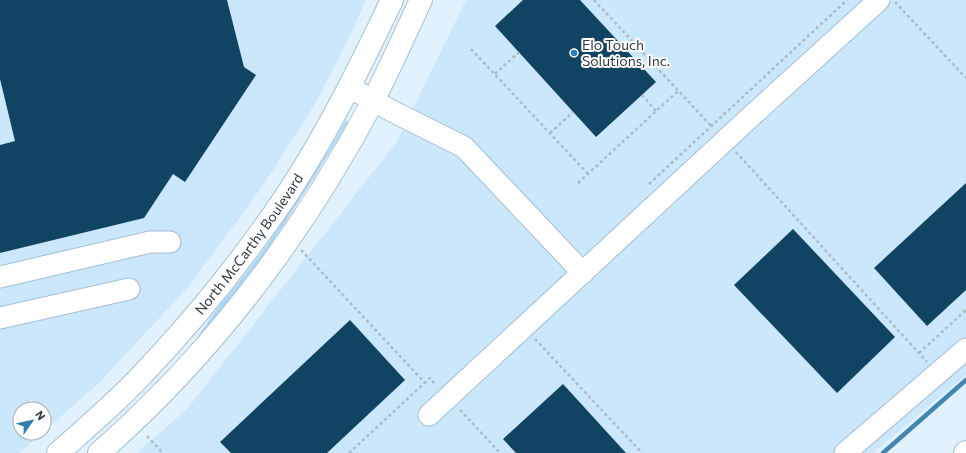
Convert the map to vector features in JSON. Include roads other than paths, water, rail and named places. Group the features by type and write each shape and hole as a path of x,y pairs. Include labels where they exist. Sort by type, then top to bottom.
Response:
{"main road":[{"name":"North McCarthy Boulevard","path":"58,453 96,420 138,380 216,290 249,248 286,195 317,145 349,87 392,0"},
{"name":"North McCarthy Boulevard","path":"99,453 157,399 198,353 237,308 290,238 341,159 373,100 421,0"}],"lane":[{"path":"429,415 583,273 718,133 879,0"},
{"path":"349,87 464,147 583,273"},
{"path":"0,277 150,242 170,242"},
{"path":"0,318 128,289"},
{"path":"845,453 966,349"}],"waterway":[{"path":"883,453 966,380"}],"place":[{"name":"Elo Touch Solutions, Inc.","path":"574,53"}]}
